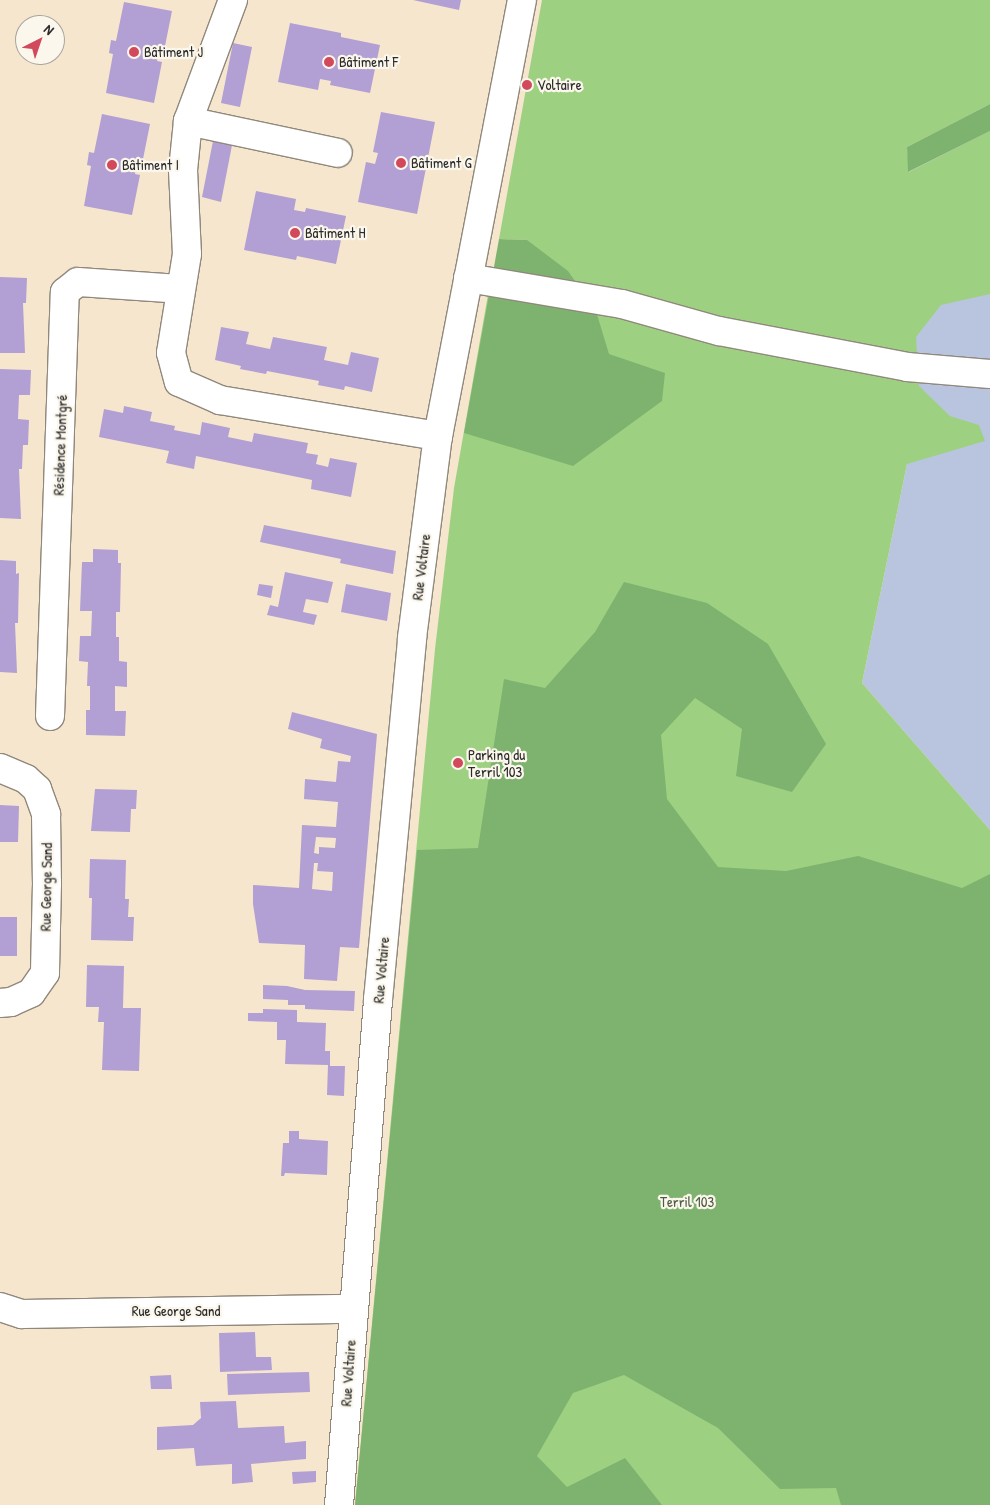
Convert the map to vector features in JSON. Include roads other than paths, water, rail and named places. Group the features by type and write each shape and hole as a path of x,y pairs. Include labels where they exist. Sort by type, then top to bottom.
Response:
{"street":[{"path":"234,0 188,121 183,170 187,254 171,353 179,382 220,400 438,436"},
{"name":"Rue Voltaire","path":"339,1505 353,1309 412,638 438,436 522,0"},
{"path":"188,121 338,153"},
{"path":"468,278 622,304 719,331 907,367 990,374"},
{"name":"Résidence Montgré","path":"50,716 65,292 78,282 180,290"},
{"name":"Rue George Sand","path":"0,768 26,779 37,789 46,814 47,883 45,973 31,993 11,1002 0,1003"},
{"name":"Rue George Sand","path":"0,1307 22,1314 353,1309"}],"place":[{"name":"Bâtiment J","path":"134,52"},
{"name":"Bâtiment F","path":"329,62"},
{"name":"Voltaire","path":"527,85"},
{"name":"Bâtiment G","path":"401,163"},
{"name":"Bâtiment I","path":"112,165"},
{"name":"Bâtiment H","path":"295,233"},
{"name":"Parking du Terril 103","path":"458,763"}],"park label":[{"name":"Terril 103","path":"687,1202"}]}
